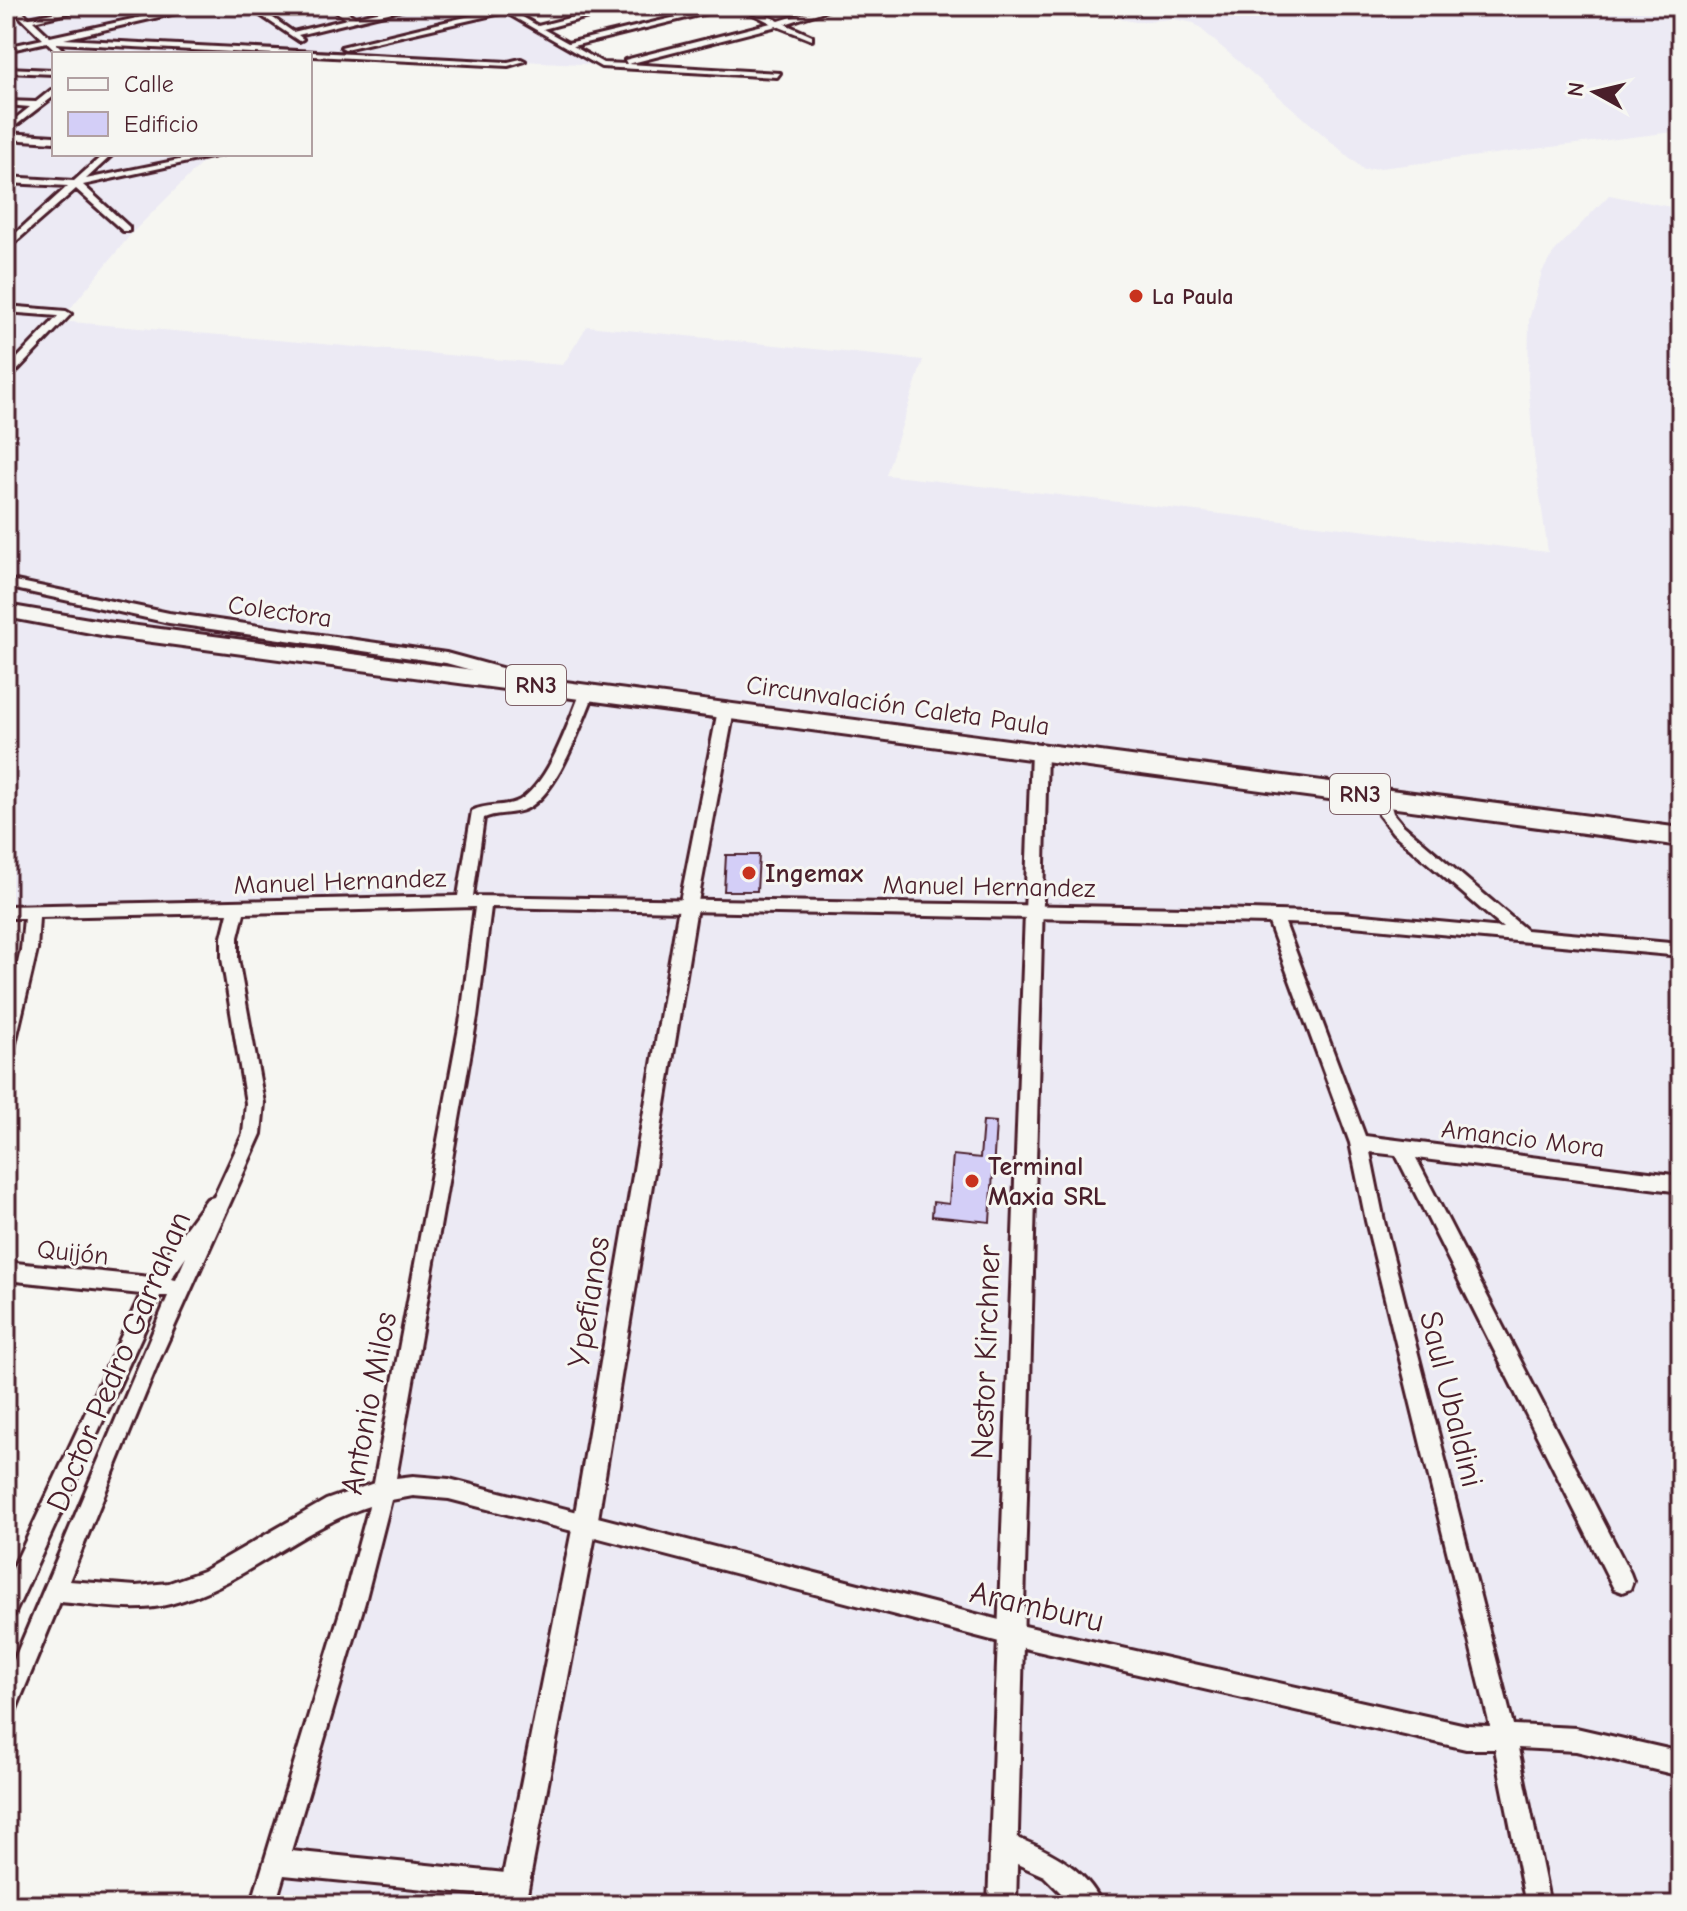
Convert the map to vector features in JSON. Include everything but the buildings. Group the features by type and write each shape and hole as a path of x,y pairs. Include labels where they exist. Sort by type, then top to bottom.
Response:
{"highway":[{"name":"Circunvalación Caleta Paula","path":"6,611 107,629 1681,837"},
{"name":"Circunvalación Caleta Paula","path":"6,623 107,629"}],"street":[{"path":"13,6 61,52"},
{"path":"28,20 94,6"},
{"path":"6,49 202,6"},
{"path":"251,6 320,53 502,8 523,6"},
{"path":"332,6 354,20"},
{"path":"293,34 413,6"},
{"path":"537,28 625,6"},
{"path":"567,45 731,6"},
{"path":"742,6 809,38"},
{"path":"615,66 732,37 835,6"},
{"path":"502,8 601,65 777,75"},
{"path":"47,40 271,52"},
{"path":"312,53 508,64 521,61"},
{"path":"6,70 52,72"},
{"path":"6,133 52,94"},
{"path":"6,103 52,106"},
{"path":"6,133 52,139"},
{"path":"6,247 107,156"},
{"path":"6,180 76,184 210,156"},
{"path":"76,184 126,229"},
{"path":"6,309 66,314 6,376"},
{"path":"6,317 59,321"},
{"name":"Colectora","path":"6,583 184,621 446,658 548,686"},
{"name":"Antonio Milos","path":"263,1905 354,1602 383,1491 469,1017 477,815 485,809 516,808 538,793 588,692"},
{"name":"Ypefianos","path":"513,1895 585,1525 688,907 726,710"},
{"name":"Nestor Kirchner","path":"1002,1905 1039,752"},
{"path":"1382,797 1386,815 1398,829 1520,933"},
{"name":"Manuel Hernandez","path":"6,912 474,901 1032,911 1342,919 1681,950"},
{"name":"Doctor Pedro Garrahan","path":"6,1705 56,1591 149,1360 252,1134 255,1103 230,958 230,937 237,907"},
{"path":"6,1046 29,950 32,913"},
{"name":"Saul Ubaldini","path":"1275,917 1359,1143 1505,1739 1538,1905"},
{"path":"6,1016 17,996"},
{"name":"Amancio Mora","path":"1359,1143 1681,1184"},
{"path":"1402,1149 1622,1581"},
{"name":"Doctor Pedro Garrahan","path":"6,1607 154,1287 235,1174"},
{"name":"Quijón","path":"6,1271 182,1289"},
{"name":"Aramburu","path":"56,1591 136,1597 169,1594 209,1580 333,1507 383,1491 413,1486 449,1489 1011,1634 1466,1737 1505,1739 1540,1736 1573,1740 1681,1764"},
{"path":"1004,1845 1043,1859 1065,1877 1090,1905"},
{"path":"276,1862 513,1895"}],"shaded area":[{"path":"6,6 499,6 601,65 521,61 508,64 324,52 312,58 312,52 52,52 52,156 209,156 132,233 60,321 563,365 587,326 923,360 886,475 1548,552 1534,455 1528,381 1529,320 1542,272 1554,252 1609,195 1681,209 1681,1905 263,1905 354,1602 484,902 6,912"},
{"path":"1107,6 1681,6 1681,131 1364,170 1194,23 1174,19 1136,22 1120,19"}],"place":[{"name":"La Paula","path":"1136,296"},
{"name":"Ingemax","path":"749,873"},
{"name":"Terminal Maxia SRL","path":"972,1181"}]}
